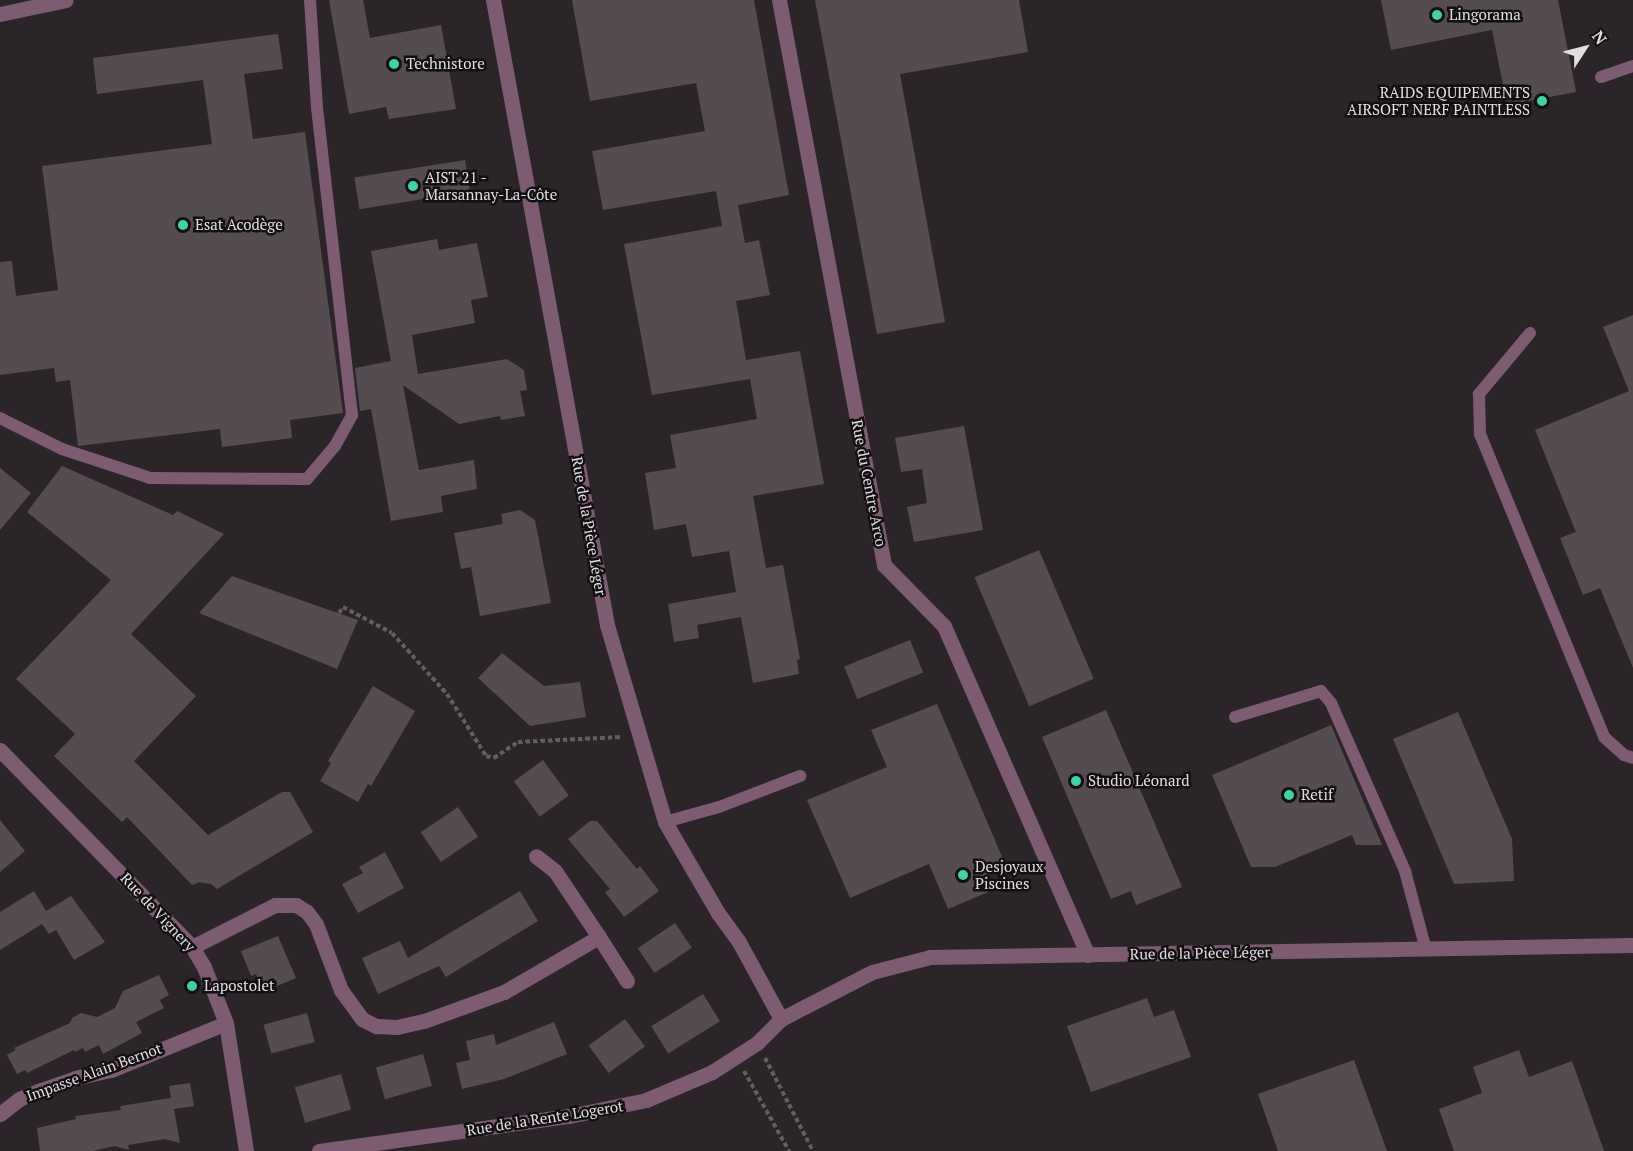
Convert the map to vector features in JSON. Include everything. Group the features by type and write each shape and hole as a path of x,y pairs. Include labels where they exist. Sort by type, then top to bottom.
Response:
{"street":[{"path":"0,14 66,0"},
{"name":"Rue de la Pièce Léger","path":"493,0 607,626 665,822 718,914 740,942 781,1020"},
{"name":"Rue du Centre Arco","path":"779,0 884,565 944,626 1088,955"},
{"name":"Rue de Vignery","path":"0,750 192,946 204,967 226,1023 246,1151"},
{"path":"536,856 555,871 627,981"},
{"path":"192,946 275,905 296,905 307,912 316,924 341,990 351,1008 362,1019 376,1026 397,1027 450,1014 504,993 599,937"},
{"name":"Rue de la Pièce Léger","path":"757,1043 781,1020 872,972 930,957 1633,945"},
{"name":"Impasse Alain Bernot","path":"0,1114 19,1099 38,1091 75,1078 111,1070 226,1023"},
{"name":"Rue de la Rente Logerot","path":"320,1151 616,1108 646,1100 685,1085 736,1058 757,1043"}],"lane":[{"path":"0,418 62,449 150,478 307,479 335,446 352,415 317,108 310,0"},
{"path":"1600,77 1633,66"},
{"path":"1530,333 1479,394 1480,434 1604,737 1624,755 1633,758"},
{"path":"1235,717 1321,691 1331,704 1405,871 1426,950"},
{"path":"665,822 719,807 800,776"}],"path":[{"path":"339,613 343,608 392,633 447,694 486,756 494,758 518,742 640,736"},
{"path":"757,1043 813,1151"},
{"path":"736,1058 789,1151"}],"building":[{"name":"Technistore","path":"329,0 363,0 370,38 441,25 456,109 389,119 386,107 349,114"},
{"path":"572,0 754,0 789,195 738,205 745,243 759,240 770,295 736,301 746,360 800,351 824,484 753,496 766,568 783,565 800,659 797,660 799,674 753,683 741,617 697,625 699,638 674,642 668,604 736,592 729,551 692,557 686,524 654,530 645,473 676,468 670,435 757,419 750,379 652,395 624,244 722,226 716,191 603,210 592,151 705,131 696,83 590,101"},
{"path":"815,0 1019,0 1028,52 900,74 945,322 877,334"},
{"path":"1381,0 1558,0 1576,92 1507,105 1492,30 1391,50"},
{"name":"Esat Acodège","path":"278,34 283,69 244,74 253,139 305,132 343,413 290,420 292,438 222,447 220,429 78,446 70,380 56,382 54,368 0,375 0,262 12,261 16,296 58,290 42,166 212,144 203,80 97,94 93,58"},
{"name":"AIST 21 - Marsannay-La-Côte","path":"465,160 470,192 359,209 354,178"},
{"path":"437,239 439,250 477,243 488,297 471,300 475,323 412,335 418,374 507,359 524,370 527,390 520,391 525,416 501,420 500,416 459,424 403,385 419,470 474,460 477,489 441,496 443,512 391,521 371,409 360,411 355,368 391,361 371,251"},
{"path":"1633,315 1633,668 1600,588 1583,595 1560,538 1576,532 1535,430 1629,391 1603,327"},
{"path":"964,426 983,530 914,542 907,507 927,503 922,469 901,472 895,438"},
{"path":"62,466 173,515 177,511 224,534 131,634 196,696 134,761 208,835 282,792 290,792 313,832 217,889 211,884 199,882 192,885 127,817 122,822 54,756 75,734 16,679 111,580 27,512"},
{"path":"0,468 31,493 0,530"},
{"path":"520,510 535,520 551,603 480,616 471,567 461,569 454,533 503,524 501,514"},
{"path":"1039,550 1094,679 1029,706 975,577"},
{"path":"232,576 358,620 337,669 199,613"},
{"path":"910,640 923,672 857,699 844,667"},
{"path":"502,653 544,686 580,682 586,717 530,726 478,678"},
{"path":"373,686 415,711 371,786 368,784 358,802 320,781 331,763 328,761"},
{"path":"937,704 1006,866 987,873 993,890 948,909 929,864 850,898 807,800 887,767 871,730"},
{"path":"1106,710 1182,887 1136,905 1131,891 1111,899 1042,737"},
{"path":"1458,712 1512,839 1514,881 1454,884 1393,739"},
{"path":"1331,725 1382,845 1356,845 1352,835 1275,867 1251,867 1212,775"},
{"path":"543,760 569,796 540,817 514,781"},
{"path":"458,807 478,837 441,862 421,832"},
{"path":"0,820 25,851 0,872"},
{"path":"590,821 597,821 637,869 640,866 659,891 624,917 605,892 610,889 568,839"},
{"path":"385,852 404,888 358,913 342,884 363,873 359,867"},
{"path":"34,891 46,911 71,896 105,942 74,960 56,930 49,934 42,924 0,950 0,912"},
{"path":"520,891 538,921 446,977 439,966 378,994 362,958 400,941 408,958"},
{"path":"675,923 692,948 654,973 638,948"},
{"path":"278,936 296,978 263,992 256,974 251,976 241,951"},
{"path":"159,975 169,995 160,1000 164,1008 136,1022 142,1033 103,1054 99,1045 85,1052 83,1048 75,1052 74,1050 27,1073 25,1070 17,1074 7,1055 16,1050 14,1048 70,1023 72,1018 81,1013 97,1017 115,1008 123,991"},
{"path":"703,994 720,1021 668,1053 651,1026"},
{"path":"1147,998 1154,1017 1174,1010 1191,1057 1091,1092 1067,1026"},
{"path":"307,1013 315,1042 271,1054 264,1025"},
{"path":"625,1019 645,1047 609,1073 589,1045"},
{"path":"554,1022 567,1054 504,1079 462,1089 456,1063 470,1060 466,1041 494,1034 496,1045"},
{"path":"1519,1050 1529,1077 1572,1061 1604,1151 1454,1151 1439,1109 1482,1093 1473,1067"},
{"path":"423,1054 432,1086 385,1099 376,1068"},
{"path":"1354,1060 1387,1151 1278,1151 1258,1094"},
{"path":"341,1074 351,1110 305,1123 295,1087"},
{"path":"190,1083 194,1106 174,1109 180,1143 165,1139 128,1145 129,1150 115,1146 92,1151 40,1151 37,1128 76,1119 75,1116 121,1110 120,1106 171,1098 169,1086"}],"place":[{"name":"Lingorama","path":"1437,15"},
{"name":"Technistore","path":"394,64"},
{"name":"RAIDS EQUIPEMENTS AIRSOFT NERF PAINTLESS","path":"1542,101"},
{"name":"AIST 21 - Marsannay-La-Côte","path":"413,186"},
{"name":"Esat Acodège","path":"183,225"},
{"name":"Studio Léonard","path":"1076,781"},
{"name":"Retif","path":"1289,795"},
{"name":"Desjoyaux Piscines","path":"963,875"},
{"name":"Lapostolet","path":"192,986"}]}
